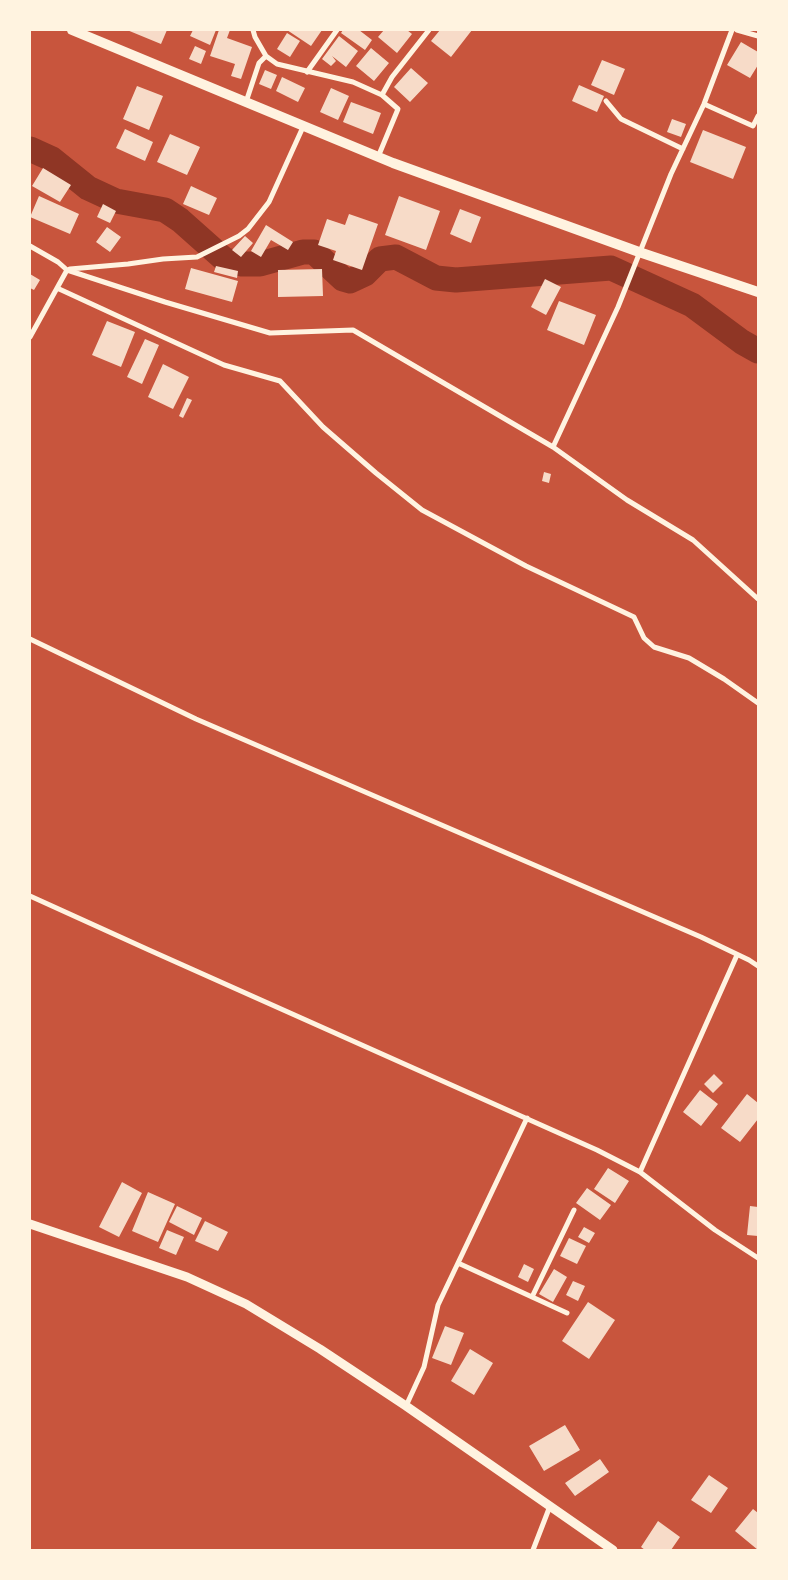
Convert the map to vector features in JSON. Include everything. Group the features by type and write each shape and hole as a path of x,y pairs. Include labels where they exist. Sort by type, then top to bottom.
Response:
{"main road":[{"path":"72,30 378,157 639,252 758,292"},
{"path":"30,1224 186,1277 246,1304 320,1349 406,1406 613,1550"}],"street":[{"path":"253,30 266,56 277,64 353,82 382,95 398,109 378,157"},
{"path":"307,72 337,30"},
{"path":"382,95 392,77 430,30"},
{"path":"553,447 618,307 671,174 704,104 732,30"},
{"path":"737,30 758,36"},
{"path":"246,103 259,63 266,56"},
{"path":"606,101 620,118 683,149"},
{"path":"704,104 753,126 758,116"},
{"path":"66,270 197,257 239,236 248,229 269,202 303,126"},
{"path":"30,246 58,262 66,270 270,333 353,330 553,447 627,500 693,540 758,599"},
{"path":"30,337 66,270"},
{"path":"56,288 224,365 280,381 323,427 422,510 526,566 634,617 644,638 654,647 689,658 758,702"},
{"path":"30,639 196,719 701,937 758,966"},
{"path":"30,896 597,1150 640,1172 715,1230 758,1258"},
{"path":"640,1172 737,955"},
{"path":"406,1406 424,1367 438,1305 527,1118"},
{"path":"532,1297 574,1210"},
{"path":"458,1263 568,1313"},
{"path":"533,1550 550,1506"}],"building":[{"path":"127,30 167,30 161,44"},
{"path":"193,30 216,30 210,45 190,36"},
{"path":"219,30 230,30 227,38 252,47 241,79 231,76 235,64 210,56"},
{"path":"287,30 322,30 311,46"},
{"path":"343,30 359,30 372,40 365,50 341,33"},
{"path":"384,30 407,30 412,34 397,53 378,37"},
{"path":"440,30 472,30 451,57 431,41"},
{"path":"287,33 300,41 290,57 277,49"},
{"path":"339,36 358,51 346,67 332,56 336,61 331,66 322,59"},
{"path":"741,42 758,52 758,65 750,78 727,65"},
{"path":"195,46 206,51 201,64 189,59"},
{"path":"371,48 389,63 374,81 356,66"},
{"path":"602,60 625,69 614,95 591,85"},
{"path":"411,68 428,83 410,102 394,87"},
{"path":"265,70 277,75 271,89 259,84"},
{"path":"282,77 305,88 298,102 276,91"},
{"path":"579,85 604,96 597,112 572,101"},
{"path":"137,86 163,96 149,130 123,119"},
{"path":"331,88 349,96 338,120 320,112"},
{"path":"351,102 381,113 373,134 343,122"},
{"path":"672,119 686,124 681,137 667,132"},
{"path":"125,129 153,142 145,161 116,148"},
{"path":"703,130 746,147 733,179 690,162"},
{"path":"170,134 200,147 187,175 157,162"},
{"path":"43,168 71,185 60,202 32,186"},
{"path":"191,186 217,198 209,215 183,204"},
{"path":"39,196 79,214 70,234 30,217"},
{"path":"399,196 440,211 426,250 385,235"},
{"path":"103,204 116,211 110,223 97,217"},
{"path":"460,209 481,217 471,243 450,234"},
{"path":"349,214 378,224 362,270 333,260 336,251 318,245 327,219 345,225"},
{"path":"266,225 293,242 288,250 271,240 261,257 251,251"},
{"path":"107,227 121,237 110,252 96,242"},
{"path":"245,236 253,243 241,257 232,250"},
{"path":"216,266 238,271 237,278 214,272"},
{"path":"191,268 238,281 232,302 185,289"},
{"path":"322,269 323,296 278,297 278,270"},
{"path":"30,274 40,280 34,290 30,288"},
{"path":"545,279 561,287 546,315 531,307"},
{"path":"559,301 596,315 584,345 547,330"},
{"path":"107,321 135,332 121,367 92,355"},
{"path":"145,339 159,345 142,384 127,377"},
{"path":"163,364 189,377 173,409 148,397"},
{"path":"187,398 192,400 183,418 179,416"},
{"path":"544,472 551,474 549,483 542,481"},
{"path":"714,1074 723,1083 713,1093 704,1084"},
{"path":"700,1090 718,1104 701,1126 683,1112"},
{"path":"747,1094 758,1103 758,1119 740,1142 721,1128"},
{"path":"608,1168 629,1181 615,1203 594,1189"},
{"path":"122,1182 142,1193 119,1237 99,1227"},
{"path":"587,1188 611,1205 600,1220 576,1203"},
{"path":"148,1192 175,1204 158,1242 132,1231"},
{"path":"177,1206 202,1218 194,1235 169,1222"},
{"path":"750,1206 758,1207 758,1236 747,1235"},
{"path":"205,1221 228,1232 218,1251 195,1241"},
{"path":"584,1227 595,1233 589,1243 578,1237"},
{"path":"167,1230 184,1237 176,1255 159,1248"},
{"path":"569,1238 586,1246 577,1264 560,1256"},
{"path":"524,1264 534,1269 528,1282 518,1277"},
{"path":"554,1269 567,1277 553,1302 539,1294"},
{"path":"573,1281 585,1286 578,1301 566,1295"},
{"path":"588,1302 615,1320 589,1359 562,1341"},
{"path":"445,1326 464,1333 451,1365 432,1358"},
{"path":"470,1349 493,1363 474,1395 451,1381"},
{"path":"565,1425 580,1450 544,1471 529,1446"},
{"path":"600,1459 609,1472 575,1496 565,1483"},
{"path":"709,1475 728,1488 711,1513 691,1500"},
{"path":"753,1509 758,1513 758,1550 735,1531"},
{"path":"658,1521 680,1537 671,1550 645,1550 641,1547"}],"waterway":[{"path":"30,149 52,159 88,188 116,201 165,210 180,220 225,260 242,264 260,264 303,252 314,252 343,279 350,281 365,274 380,259 396,257 436,278 456,280 611,268 692,305 742,342 758,351"}]}
